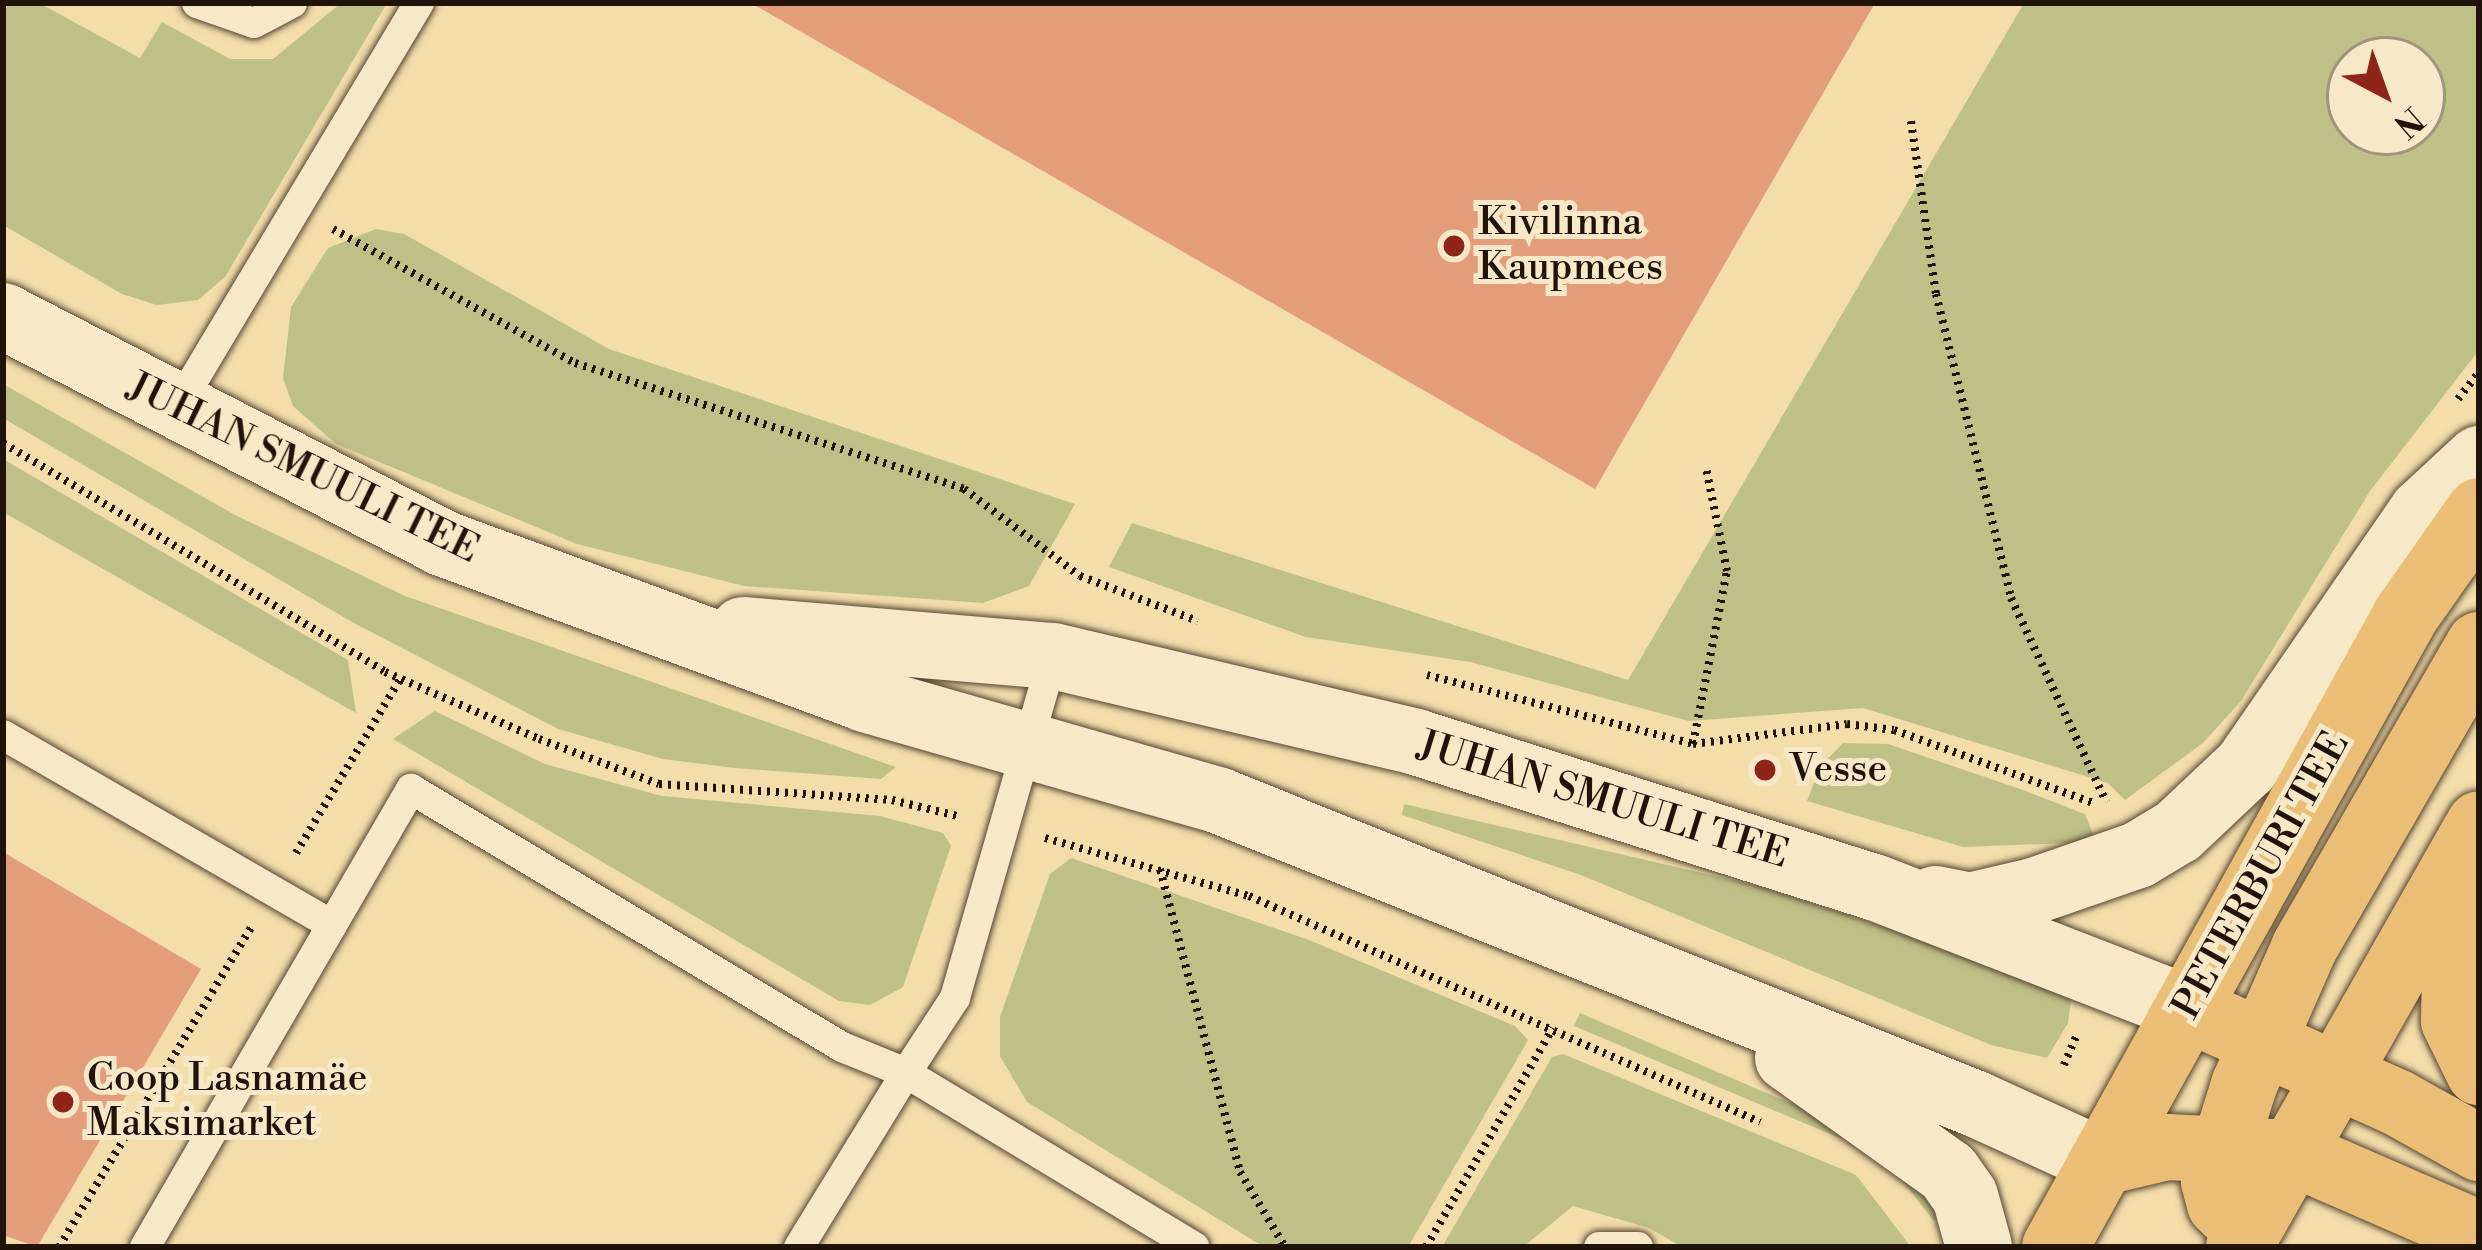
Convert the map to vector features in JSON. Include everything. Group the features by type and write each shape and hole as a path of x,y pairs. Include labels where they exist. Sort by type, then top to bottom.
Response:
{"main road":[{"name":"JUHAN SMUULI TEE","path":"3,316 442,542 680,625 866,699 1220,801 2102,1162 2254,1242"},
{"path":"1874,887 1970,906 2085,875 2177,831 2246,767 2422,512 2479,458"},
{"name":"PETERBURI TEE","path":"2055,1247 2406,615 2479,511"},
{"name":"JUHAN SMUULI TEE","path":"680,625 1053,656 1417,742 1874,887 2263,1042 2479,1148"},
{"path":"2479,645 2304,948 2221,1147 2214,1181 2220,1204 2254,1242 2293,1153 2479,824"},
{"path":"2479,880 2455,968 2454,1021 2479,1072"},
{"path":"1680,986 1918,1144 1965,1196 1979,1247"},
{"path":"2102,1162 2167,1147 2293,1153 2479,1234"}],"lane":[{"path":"197,3 254,23 292,3"},
{"path":"176,409 419,3"},
{"path":"799,1247 955,998 1053,656"},
{"path":"3,735 332,925"},
{"path":"145,1247 410,789 842,1047 906,1073 1195,1247"},
{"path":"1600,1247 1638,1247"}],"path":[{"path":"1911,121 1936,294 2011,598 2113,814"},
{"path":"298,209 574,363 964,489 1080,576 1199,621"},
{"path":"1693,743 1727,571 1706,468"},
{"path":"59,1247 400,679"},
{"path":"1160,868 1240,1172 1286,1247"},
{"path":"1426,1247 1553,1028"}],"green space":[{"path":"3,3 39,3 140,58 162,22 230,59 273,59 341,3 387,3 225,277 198,300 157,305 122,294 3,225"},
{"path":"2024,3 2479,3 2479,350 2370,491 2241,701 2203,743 2125,800 2108,783 1863,708 1689,721 1470,662 1306,637 1109,567 1132,523 1628,680"},
{"path":"376,229 404,234 609,349 1075,504 1029,586 983,603 744,586 577,544 336,444 293,406 283,378 291,307 328,248"},
{"path":"3,384 237,516 405,596 896,767 881,779 734,768 663,759 558,729 352,622 3,418"},
{"path":"3,459 348,660 356,713 3,512"},
{"path":"435,711 545,764 662,796 880,816 943,833 951,846 903,987 870,1005 839,1001 393,739"},
{"path":"1843,743 1888,744 2085,814 2096,842 1963,847 1807,801 1820,767"},
{"path":"1404,804 1758,886 2018,970 2071,1000 2068,1023 2047,1058 1991,1045 1581,875 1402,815"},
{"path":"1071,858 1309,940 1515,1026 1528,1040 1408,1247 1264,1247 1027,1102 1000,1056 1000,1017 1050,874"},
{"path":"1580,1013 1874,1139 1944,1215 1934,1221 1901,1179 1856,1145 1574,1026"},
{"path":"1563,1054 1856,1175 1911,1247 1682,1247 1649,1228 1573,1206 1523,1247 1442,1247 1552,1057"}],"building":[{"name":"Kivilinna Kaupmees","path":"751,3 1875,3 1595,489"},
{"name":"Coop Lasnamäe Maksimarket","path":"3,852 201,969 37,1247 3,1235"}],"place":[{"name":"Kivilinna Kaupmees","path":"1454,246"},
{"name":"Vesse","path":"1765,770"},
{"name":"Coop Lasnamäe Maksimarket","path":"63,1102"}]}
